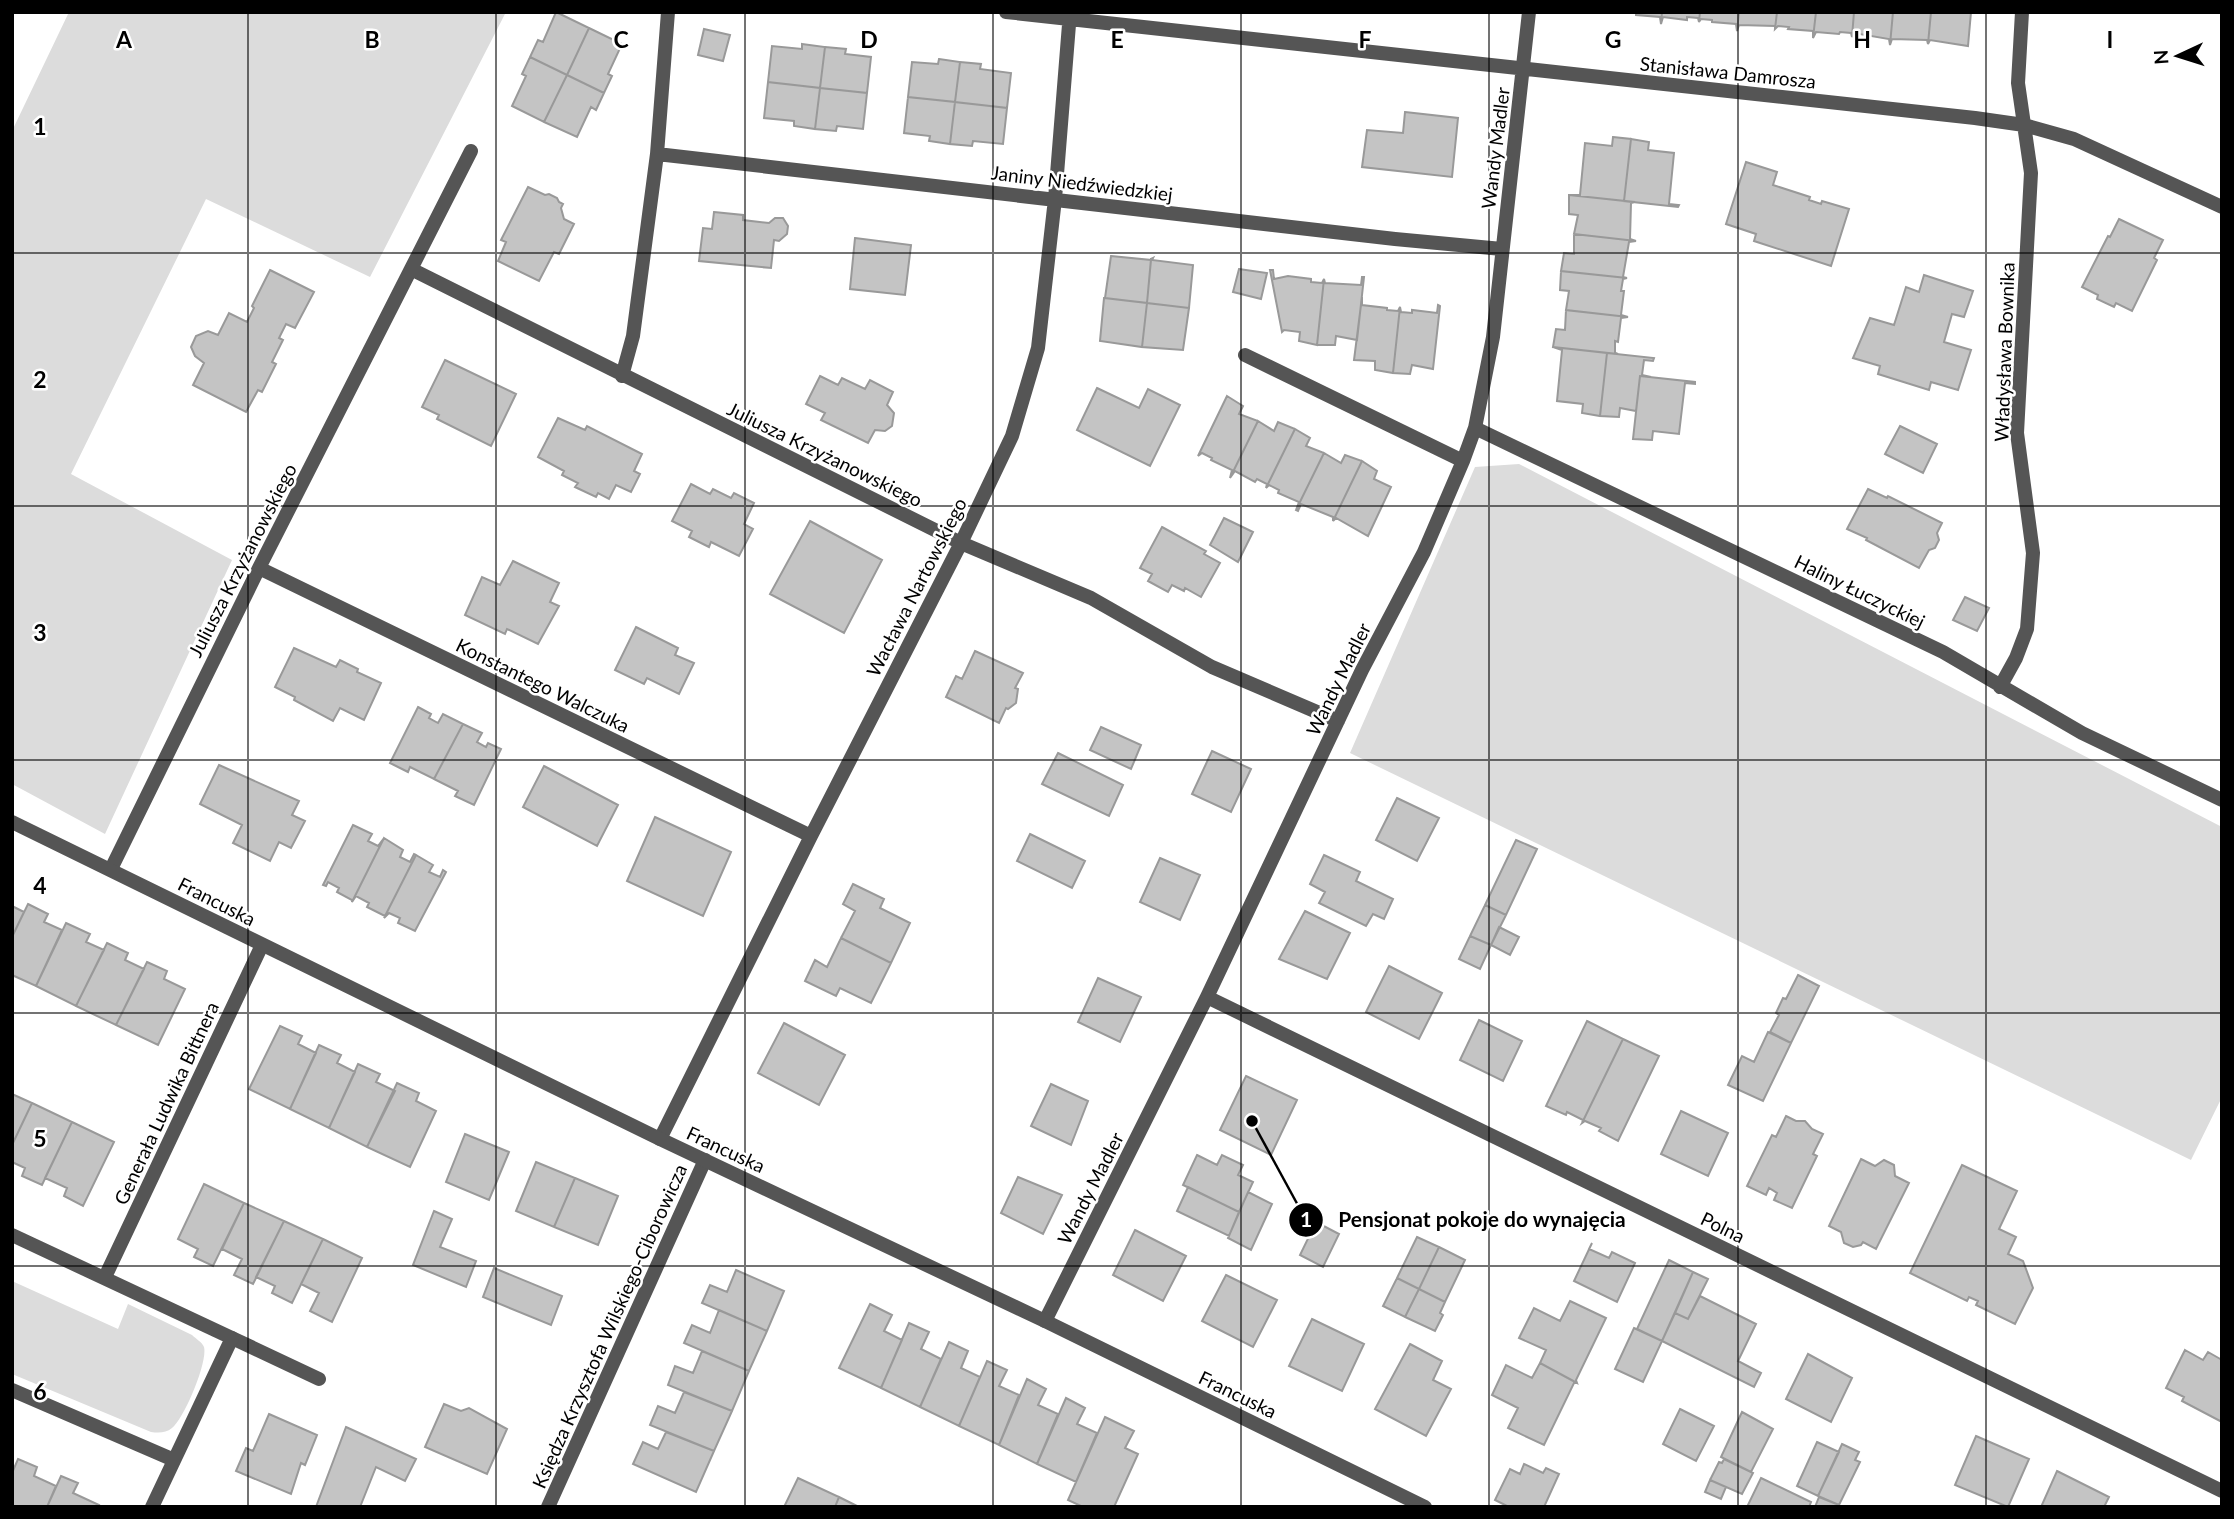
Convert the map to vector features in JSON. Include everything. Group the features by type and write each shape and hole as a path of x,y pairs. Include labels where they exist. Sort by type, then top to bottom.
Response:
{"street":[{"path":"622,376 633,337 657,154 668,12"},
{"name":"Stanisława Damrosza","path":"1006,12 1070,16 1524,70 2024,125 2074,139 2222,207"},
{"name":"Wandy Madler","path":"1045,1321 1208,997 1338,721 1424,552 1463,461 1475,428 1493,337 1529,12"},
{"name":"Władysława Bownika","path":"2000,687 2016,658 2027,629 2033,553 2017,433 2031,173 2018,83 2022,12"},
{"name":"Wacława Nartowskiego","path":"660,1139 810,836 961,543 1012,436 1038,348 1055,199 1070,16"},
{"name":"Juliusza Krzyżanowskiego","path":"111,869 259,568 471,151"},
{"name":"Janiny Niedźwiedzkiej","path":"657,154 1502,249"},
{"name":"Juliusza Krzyżanowskiego","path":"411,269 961,543 1091,597 1212,667 1338,721"},
{"path":"1245,355 1463,461"},
{"name":"Haliny Łuczyckiej","path":"1475,428 1943,652 2082,733 2222,800"},
{"name":"Konstantego Walczuka","path":"259,568 810,836"},
{"name":"Francuska","path":"12,822 660,1139 1045,1321 1425,1507"},
{"name":"Generała Ludwika Bittnera","path":"105,1278 262,945"},
{"name":"Polna","path":"1208,997 2222,1491"},
{"name":"Księdza Krzysztofa Wilskiego-Ciborowicza","path":"552,1506 705,1160"},
{"path":"12,1235 319,1379"},
{"path":"152,1507 232,1338"},
{"path":"12,1390 174,1460"}],"shaded area":[{"path":"69,12 506,12 370,277 206,199 71,474 232,560 105,834 12,784 12,131"},
{"path":"1519,464 2222,827 2222,1097 2191,1160 1350,753 1475,467"},
{"path":"12,1281 118,1329 128,1304 199,1341 204,1347 202,1365 194,1390 177,1423 167,1431 151,1432 12,1374"}],"building":[{"path":"556,12 589,28 567,75 530,57 538,40 543,42"},
{"path":"1636,12 1662,12 1661,24 1660,17 1636,15"},
{"path":"1662,12 1700,12 1699,22 1698,18 1687,17 1687,20 1663,17 1661,24"},
{"path":"1700,12 1739,12 1737,31 1736,24 1701,19 1699,22"},
{"path":"1739,12 1777,12 1775,29 1775,26 1739,25 1737,31"},
{"path":"1777,12 1816,12 1813,38 1813,31 1778,26 1775,29"},
{"path":"1816,12 1854,12 1852,37 1851,33 1816,32 1813,38"},
{"path":"1854,12 1893,12 1890,45 1889,39 1854,33 1852,37"},
{"path":"1893,12 1931,12 1928,44 1927,40 1892,39 1890,45"},
{"path":"1931,12 1971,12 1968,46 1930,40 1928,44"},
{"path":"589,28 622,44 608,74 612,76 604,93 567,75"},
{"path":"704,29 730,35 723,61 698,55"},
{"path":"802,44 825,47 820,88 768,82 772,46 802,49"},
{"path":"825,47 846,49 845,54 871,57 867,93 820,88"},
{"path":"530,57 567,75 544,122 512,106 526,76 522,74"},
{"path":"939,59 960,62 955,102 908,97 912,62 938,64"},
{"path":"960,62 981,64 980,69 1011,73 1007,108 955,102"},
{"path":"567,75 604,93 596,110 591,107 577,137 544,122"},
{"path":"768,82 820,88 815,129 794,126 794,121 764,118"},
{"path":"820,88 867,93 863,129 837,126 836,131 815,129"},
{"path":"908,97 955,102 950,144 929,141 930,136 904,133"},
{"path":"955,102 1007,108 1003,144 973,141 972,146 950,144"},
{"path":"1405,112 1458,118 1452,177 1362,167 1367,130 1403,133"},
{"path":"1613,137 1631,139 1624,201 1569,195 1580,195 1585,143 1612,146"},
{"path":"1631,139 1649,142 1648,150 1674,153 1669,204 1679,205 1678,207 1624,201"},
{"path":"1746,162 1777,172 1773,185 1810,197 1809,200 1821,204 1822,201 1849,209 1831,266 1754,241 1756,234 1726,224"},
{"path":"528,187 557,198 563,204 561,208 564,219 574,224 559,254 554,252 539,281 498,261 506,242 501,240"},
{"path":"1569,195 1635,202 1631,203 1630,239 1636,241 1574,234 1578,215 1569,214"},
{"path":"714,212 743,215 743,220 769,223 775,218 783,218 788,226 787,234 779,241 774,240 771,268 699,261 703,228 712,229"},
{"path":"2119,219 2163,240 2154,258 2157,260 2132,311 2116,303 2114,307 2097,299 2098,295 2082,287"},
{"path":"1574,234 1636,241 1629,242 1623,277 1627,278 1561,271 1564,253 1574,254"},
{"path":"855,238 911,245 905,295 850,289"},
{"path":"1111,256 1151,260 1147,303 1105,298"},
{"path":"1153,258 1152,260 1193,265 1189,308 1147,303 1151,259"},
{"path":"1239,269 1267,273 1261,299 1233,292"},
{"path":"270,270 314,292 295,328 286,324 279,338 283,340 272,362 276,364 262,392 258,390 246,412 193,385 204,363 195,356 191,347 196,336 208,331 218,335 229,313 247,322"},
{"path":"1270,270 1273,270 1274,279 1288,276 1322,283 1324,279 1317,345 1299,341 1300,332 1282,332"},
{"path":"1561,271 1627,278 1623,279 1621,291 1624,291 1621,315 1628,317 1566,310 1569,291 1560,290"},
{"path":"1924,275 1973,291 1964,317 1952,314 1944,342 1971,350 1958,390 1931,382 1929,390 1878,374 1880,366 1853,358 1870,318 1894,325 1906,287 1919,292"},
{"path":"1362,277 1357,340 1336,336 1335,345 1317,345 1324,279 1325,283 1361,285"},
{"path":"1362,297 1362,305 1398,311 1400,307 1393,373 1375,370 1375,361 1354,360"},
{"path":"1104,298 1147,303 1142,347 1100,341"},
{"path":"1147,303 1189,308 1183,350 1142,347"},
{"path":"1438,305 1433,369 1412,365 1410,374 1393,373 1400,307 1401,312 1412,313 1412,310 1437,313"},
{"path":"1566,310 1628,317 1621,318 1618,342 1615,341 1615,353 1618,354 1553,347 1556,329 1565,330"},
{"path":"1553,347 1607,353 1600,416 1582,413 1583,404 1557,401 1562,350"},
{"path":"1607,353 1654,358 1653,361 1644,360 1642,375 1651,377 1640,376 1636,411 1620,408 1619,417 1600,416"},
{"path":"445,360 516,394 491,446 437,419 439,415 422,407"},
{"path":"820,376 838,385 842,378 865,389 870,380 893,392 887,405 894,413 892,426 885,431 875,430 868,443 821,420 825,413 806,404"},
{"path":"1640,376 1695,382 1685,383 1679,434 1653,431 1652,440 1633,439"},
{"path":"1097,388 1139,408 1148,389 1180,405 1150,466 1077,430"},
{"path":"1227,396 1243,406 1239,414 1258,421 1230,478 1232,470 1202,453 1198,456"},
{"path":"558,418 585,430 587,426 642,454 634,471 640,474 631,492 616,485 609,499 598,493 596,497 575,487 578,483 562,475 564,471 538,457"},
{"path":"1258,421 1274,431 1278,422 1295,429 1266,488 1267,484 1257,479 1255,482 1235,471 1230,478"},
{"path":"1900,426 1937,444 1923,473 1885,454"},
{"path":"1295,429 1310,438 1306,446 1324,453 1296,510 1299,502 1278,493 1279,490 1269,485 1266,488"},
{"path":"1324,453 1341,463 1345,455 1362,461 1333,521 1333,517 1301,504 1298,511 1296,510"},
{"path":"1362,461 1377,471 1374,479 1391,487 1368,536 1336,518 1333,521"},
{"path":"691,484 710,494 713,489 731,498 734,493 754,503 744,524 753,529 739,556 711,542 709,547 689,537 692,531 672,521"},
{"path":"1868,489 1942,523 1937,533 1939,540 1935,548 1929,550 1919,568 1847,529"},
{"path":"1224,518 1253,532 1238,562 1210,545"},
{"path":"810,521 882,560 844,633 770,594"},
{"path":"1162,527 1206,551 1204,554 1220,563 1201,597 1185,588 1184,591 1172,585 1168,592 1148,581 1152,574 1140,568"},
{"path":"513,561 559,583 550,602 559,606 538,644 507,629 505,634 465,615 482,577 500,585"},
{"path":"1965,597 1989,608 1977,631 1953,620"},
{"path":"636,627 678,648 675,655 694,663 679,694 647,678 644,684 615,670"},
{"path":"294,648 336,667 340,660 358,669 357,672 381,683 364,720 340,708 333,721 275,687"},
{"path":"975,651 1023,673 1015,688 1018,689 1016,703 1006,708 999,723 946,697 956,676 962,679"},
{"path":"418,707 431,714 429,718 438,723 443,714 463,724 434,779 410,767 408,772 390,763"},
{"path":"463,724 482,733 477,742 486,747 488,743 501,749 474,805 455,796 458,791 434,779"},
{"path":"1101,727 1141,745 1131,769 1090,750"},
{"path":"1212,751 1251,769 1231,812 1192,794"},
{"path":"1058,753 1123,785 1109,816 1042,784"},
{"path":"219,765 299,801 292,815 305,821 291,848 279,842 270,861 233,843 242,825 200,804"},
{"path":"544,766 618,805 597,846 523,807"},
{"path":"1397,798 1439,818 1417,861 1376,840"},
{"path":"655,817 731,852 703,916 627,881"},
{"path":"353,825 372,834 368,841 378,846 384,838 352,902 337,892 339,888 328,882 326,886 323,885"},
{"path":"1030,834 1085,861 1072,888 1017,861"},
{"path":"384,838 403,850 400,857 410,862 414,854 416,855 384,918 385,916 367,907 369,903 356,896 352,902"},
{"path":"1516,840 1537,849 1506,915 1485,905"},
{"path":"416,855 433,865 429,872 440,877 443,870 446,872 415,931 398,923 400,918 389,913 384,918"},
{"path":"1324,855 1360,872 1356,881 1393,899 1384,919 1373,914 1366,926 1319,903 1325,892 1310,884"},
{"path":"1160,858 1200,875 1180,920 1140,902"},
{"path":"853,884 884,899 880,908 910,923 891,963 841,938 855,911 843,904"},
{"path":"28,904 48,914 44,922 62,930 36,986 12,975 12,937"},
{"path":"1485,905 1506,915 1491,945 1470,936"},
{"path":"12,906 24,912 12,937"},
{"path":"1305,911 1350,933 1327,979 1279,959"},
{"path":"66,923 90,934 86,942 104,950 76,1006 36,986"},
{"path":"1499,927 1519,937 1510,955 1491,945"},
{"path":"1470,936 1491,945 1480,969 1459,959"},
{"path":"841,938 891,963 871,1003 840,988 836,996 805,981 815,960 827,967"},
{"path":"107,943 128,953 125,960 144,969 116,1025 76,1006"},
{"path":"147,962 167,971 164,979 185,989 158,1045 116,1025"},
{"path":"1389,966 1442,993 1419,1039 1366,1012"},
{"path":"1798,975 1819,986 1791,1043 1770,1032 1779,1015 1776,1013 1783,998 1786,999"},
{"path":"1098,978 1141,997 1120,1042 1078,1022"},
{"path":"1479,1020 1522,1041 1503,1081 1460,1060"},
{"path":"1587,1021 1623,1039 1582,1123 1583,1120 1567,1112 1566,1115 1546,1106"},
{"path":"784,1023 845,1055 819,1105 758,1073"},
{"path":"280,1026 302,1036 298,1044 316,1053 290,1109 249,1089"},
{"path":"1768,1032 1791,1043 1763,1101 1728,1085 1742,1056 1754,1062"},
{"path":"1623,1039 1659,1056 1618,1141 1599,1131 1601,1128 1585,1121 1582,1123"},
{"path":"319,1045 341,1055 337,1063 355,1072 329,1128 290,1109"},
{"path":"358,1064 380,1074 376,1082 395,1091 367,1147 329,1128"},
{"path":"1246,1076 1297,1100 1271,1155 1220,1130"},
{"path":"397,1083 419,1093 416,1101 436,1111 410,1167 367,1147"},
{"path":"1051,1084 1088,1101 1071,1145 1031,1126"},
{"path":"12,1094 32,1103 12,1145"},
{"path":"32,1103 72,1122 42,1185 22,1176 25,1168 12,1162 12,1145"},
{"path":"1681,1111 1728,1133 1708,1176 1661,1154"},
{"path":"1786,1116 1796,1121 1805,1121 1812,1129 1823,1134 1813,1154 1817,1156 1792,1208 1774,1200 1777,1193 1769,1188 1766,1195 1747,1186 1772,1135 1776,1137"},
{"path":"72,1122 114,1142 83,1206 64,1196 67,1188 45,1178"},
{"path":"465,1134 509,1152 489,1200 446,1182"},
{"path":"1197,1155 1217,1165 1222,1155 1243,1165 1238,1175 1253,1182 1239,1212 1183,1185"},
{"path":"1861,1159 1875,1166 1884,1160 1894,1165 1895,1176 1909,1183 1876,1249 1863,1242 1853,1247 1844,1243 1841,1232 1829,1226"},
{"path":"536,1162 575,1178 554,1227 516,1211"},
{"path":"1962,1165 2017,1191 1999,1229 2016,1237 2008,1254 2023,1261 2033,1288 2015,1324 1976,1305 1978,1301 1969,1297 1967,1301 1910,1273"},
{"path":"1018,1177 1062,1195 1043,1234 1001,1213"},
{"path":"575,1178 618,1196 598,1245 554,1227"},
{"path":"204,1184 244,1203 213,1266 194,1257 198,1249 178,1239"},
{"path":"1188,1187 1239,1212 1229,1236 1177,1211"},
{"path":"1248,1192 1272,1204 1251,1250 1228,1238"},
{"path":"244,1203 284,1221 253,1284 234,1275 242,1259 222,1249"},
{"path":"434,1211 452,1219 440,1247 476,1261 466,1287 413,1265"},
{"path":"284,1221 323,1239 292,1303 272,1293 275,1286 256,1277"},
{"path":"1316,1222 1339,1234 1323,1267 1300,1255"},
{"path":"1135,1230 1186,1256 1163,1301 1113,1275"},
{"path":"1417,1237 1439,1247 1419,1289 1397,1278"},
{"path":"323,1239 362,1258 332,1322 310,1311 319,1293 301,1284"},
{"path":"1439,1247 1465,1260 1445,1302 1419,1289"},
{"path":"1589,1249 1609,1258 1612,1252 1635,1263 1617,1302 1574,1281"},
{"path":"1669,1260 1693,1272 1662,1341 1637,1329"},
{"path":"494,1268 562,1296 551,1325 483,1297"},
{"path":"736,1270 784,1291 767,1331 702,1303 710,1285 727,1292"},
{"path":"1693,1272 1708,1279 1688,1319 1675,1313"},
{"path":"1226,1275 1277,1300 1253,1347 1202,1321"},
{"path":"1397,1278 1419,1289 1405,1317 1383,1306"},
{"path":"1419,1289 1445,1302 1440,1313 1443,1315 1435,1331 1405,1317"},
{"path":"1700,1296 1756,1324 1738,1361 1761,1373 1754,1387 1662,1341 1675,1313 1688,1319"},
{"path":"1570,1301 1606,1318 1576,1380 1577,1383 1540,1363 1546,1350 1519,1338 1534,1308 1560,1321"},
{"path":"870,1304 892,1315 884,1331 902,1340 881,1388 839,1368"},
{"path":"719,1310 767,1331 749,1371 684,1343 692,1325 710,1333"},
{"path":"1312,1319 1364,1344 1342,1391 1289,1366"},
{"path":"909,1323 929,1332 921,1349 941,1359 920,1407 881,1388"},
{"path":"1634,1328 1662,1341 1643,1382 1615,1369"},
{"path":"949,1342 968,1351 961,1368 980,1377 959,1426 920,1407"},
{"path":"1410,1344 1442,1361 1433,1380 1451,1389 1426,1436 1375,1409"},
{"path":"2185,1350 2203,1360 2208,1352 2222,1360 2222,1422 2182,1401 2184,1397 2166,1388"},
{"path":"702,1351 749,1371 732,1411 668,1385 675,1366 693,1373"},
{"path":"1808,1354 1852,1378 1831,1422 1786,1399"},
{"path":"987,1361 1007,1370 999,1386 1019,1395 999,1445 959,1426"},
{"path":"1540,1363 1577,1383 1574,1383 1544,1445 1508,1428 1518,1408 1492,1395 1506,1365 1532,1378"},
{"path":"1027,1379 1046,1389 1038,1405 1058,1414 1037,1464 999,1445"},
{"path":"684,1392 732,1411 714,1451 650,1425 658,1406 675,1413"},
{"path":"1066,1398 1085,1408 1077,1424 1097,1433 1076,1482 1037,1464"},
{"path":"444,1404 461,1411 469,1408 507,1429 487,1474 425,1447"},
{"path":"1680,1409 1714,1426 1696,1461 1663,1444"},
{"path":"1742,1412 1773,1429 1751,1472 1721,1457"},
{"path":"269,1414 317,1435 305,1465 301,1463 291,1494 236,1471 246,1448 253,1451"},
{"path":"1105,1417 1134,1431 1125,1448 1138,1454 1114,1507 1083,1507 1068,1500"},
{"path":"346,1427 416,1459 405,1481 376,1467 360,1507 316,1507"},
{"path":"666,1432 714,1451 696,1492 633,1464 643,1442 658,1449"},
{"path":"1976,1436 2029,1459 2008,1507 1955,1485"},
{"path":"1817,1442 1839,1452 1818,1496 1797,1486"},
{"path":"1842,1444 1859,1452 1855,1460 1860,1462 1839,1505 1818,1496"},
{"path":"18,1459 37,1467 34,1476 56,1486 47,1507 12,1507 12,1473"},
{"path":"1724,1459 1753,1473 1742,1494 1710,1480 1719,1462 1722,1463"},
{"path":"1524,1464 1543,1473 1546,1468 1559,1474 1544,1507 1509,1507 1495,1500 1510,1469 1520,1474"},
{"path":"2057,1471 2109,1497 2104,1507 2041,1507"},
{"path":"61,1476 78,1483 73,1493 99,1505 98,1507 47,1507"},
{"path":"798,1478 839,1497 835,1507 784,1507"},
{"path":"1761,1478 1811,1502 1809,1507 1747,1507"},
{"path":"1710,1480 1726,1487 1721,1499 1705,1492"},
{"path":"839,1497 859,1507 835,1507"},
{"path":"1819,1497 1839,1505 1839,1507 1815,1507"}],"place":[{"name":"Pensjonat pokoje do wynajęcia","path":"1252,1121"}]}
